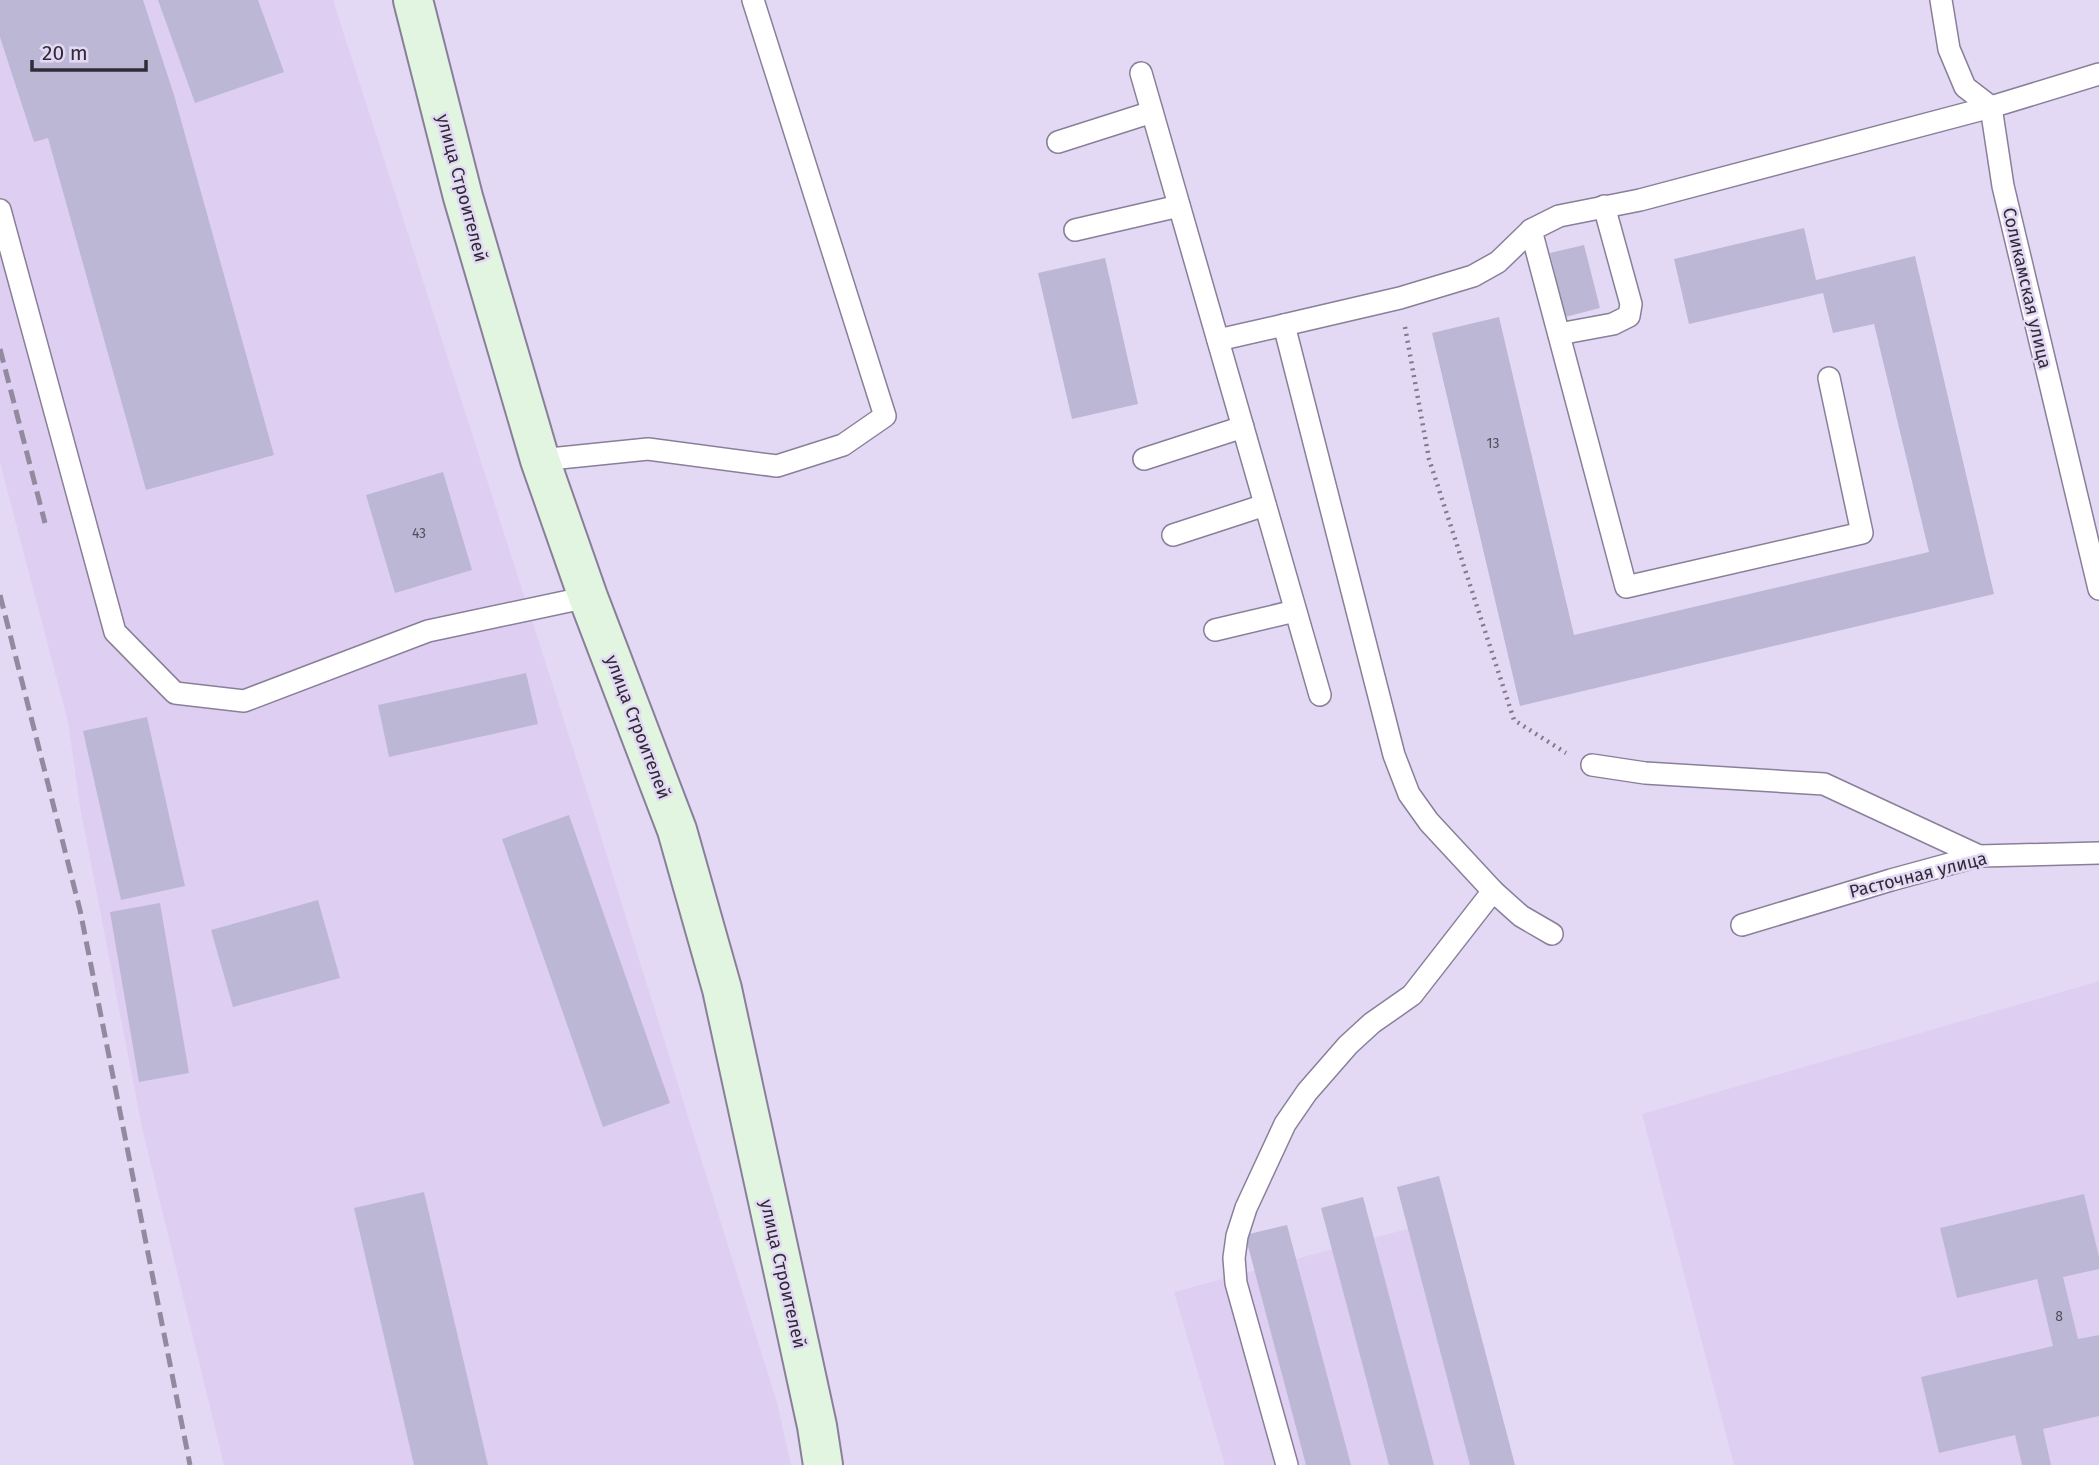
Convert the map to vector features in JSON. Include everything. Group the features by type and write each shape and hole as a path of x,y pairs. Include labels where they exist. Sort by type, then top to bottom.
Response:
{"street":[{"name":"улица Строителей","path":"413,0 463,197 540,460 588,597 677,830 722,989 817,1426 823,1465"}],"lane":[{"path":"540,460 648,449 778,466 843,445 885,416 753,0"},
{"path":"1941,0 1949,48 1965,87 1991,107"},
{"path":"1141,73 1320,695"},
{"path":"1218,340 1400,298 1473,276 1499,262 1531,230 1559,216 1640,200 1991,107 2099,74"},
{"name":"Соликамская улица","path":"1991,107 2003,186 2099,589"},
{"path":"1058,142 1152,112"},
{"path":"1075,230 1179,206"},
{"path":"1559,334 1613,324 1629,316 1631,304 1604,206"},
{"path":"0,210 114,632 175,693 244,701 428,631 588,597"},
{"path":"1531,230 1626,587 1862,533 1829,377"},
{"path":"1284,325 1394,755 1409,794 1429,822 1493,891 1521,916 1552,934"},
{"path":"1144,459 1243,428"},
{"path":"1173,535 1265,505"},
{"path":"1215,630 1296,611"},
{"path":"1592,765 1645,773 1824,785 1979,856"},
{"name":"Расточная улица","path":"1742,925 1979,856 2099,853"},
{"path":"1287,1465 1236,1283 1234,1258 1237,1236 1246,1208 1285,1124 1307,1092 1348,1045 1372,1023 1412,995 1493,891"}],"path":[{"path":"1400,298 1429,459 1514,720 1556,748 1592,765"}],"shaded area":[{"path":"0,0 333,0 589,798 778,1406 791,1465 224,1465 142,1128 80,807 68,722 0,463"},
{"path":"2099,981 2099,1465 1734,1465 1642,1114"},
{"path":"1429,1223 1498,1465 1225,1465 1174,1292"}],"building":[{"path":"0,0 143,0 174,95 274,455 146,490 48,138 34,142 0,37"},
{"path":"158,0 258,0 284,72 195,103"},
{"path":"1804,228 1816,280 1915,256 1994,594 1520,706 1432,333 1499,317 1574,635 1929,552 1874,324 1833,333 1823,293 1689,324 1674,259"},
{"path":"1584,245 1600,308 1565,317 1550,253"},
{"path":"1105,258 1138,404 1072,419 1038,273"},
{"path":"443,472 472,570 395,593 366,495"},
{"path":"526,673 538,724 389,757 378,705"},
{"path":"147,717 185,886 121,900 83,731"},
{"path":"569,815 670,1103 603,1127 502,839"},
{"path":"318,900 340,978 233,1007 211,930"},
{"path":"160,903 189,1073 139,1082 110,912"},
{"path":"1439,1176 1515,1465 1470,1465 1397,1187"},
{"path":"424,1192 488,1465 414,1465 354,1208"},
{"path":"2084,1194 2099,1257 2099,1269 2063,1277 2078,1339 2099,1335 2099,1416 2043,1429 2051,1465 2022,1465 2015,1435 1939,1453 1921,1377 2053,1346 2037,1279 1957,1298 1940,1228"},
{"path":"1363,1197 1434,1465 1389,1465 1321,1208"},
{"path":"1287,1225 1351,1465 1306,1465 1245,1235"}],"railway":[{"path":"0,349 45,523"},
{"path":"0,595 80,910 190,1465"}]}
